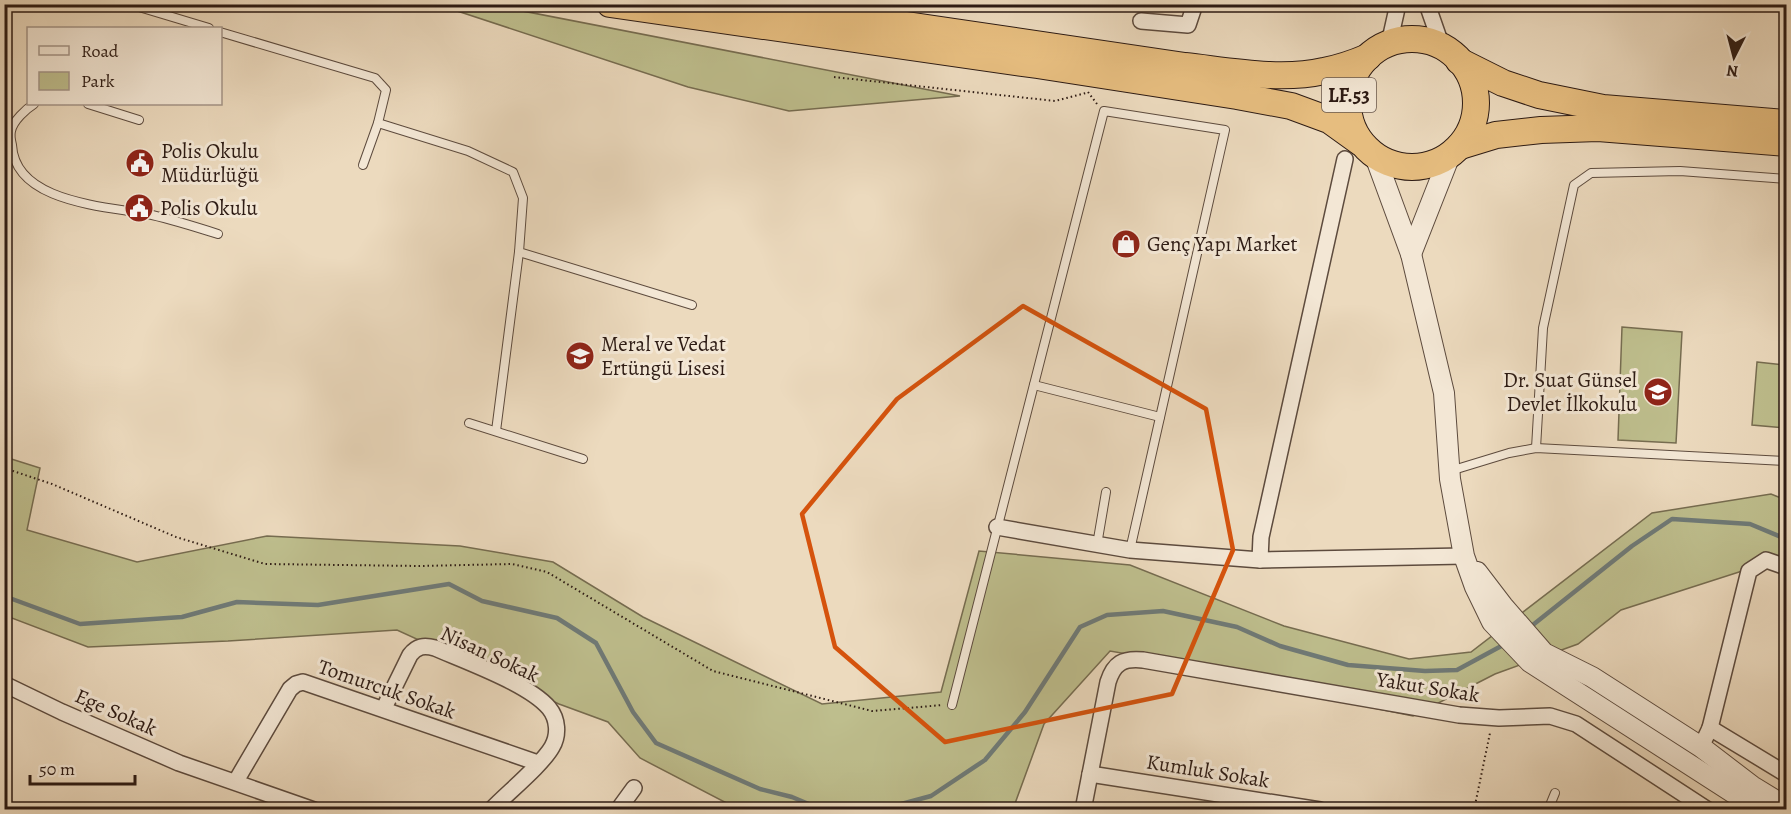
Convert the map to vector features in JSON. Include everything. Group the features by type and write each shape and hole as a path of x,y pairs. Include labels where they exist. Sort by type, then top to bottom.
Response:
{"highway":[{"name":"LF.53","path":"610,4 1097,84 1291,106 1329,120 1360,153 1393,165 1413,168 1432,164 1455,150 1508,134 1541,130 1598,128 1786,143"},
{"name":"LF.53","path":"762,4 1185,66 1254,73 1322,72 1407,40 1425,41 1503,83 1539,95 1603,108 1786,123"},
{"name":"LF.53","path":"1360,153 1350,124 1347,102 1351,81 1362,62 1378,50"},
{"path":"1451,54 1470,76 1475,94 1475,112 1470,130 1455,150"}],"street":[{"path":"1141,21 1188,25 1195,4"},
{"path":"1378,50 1398,4"},
{"path":"1427,4 1451,54"},
{"path":"1411,254 1455,150"},
{"path":"1360,153 1411,254 1444,393 1449,471 1464,556 1474,587 1537,657 1760,810"},
{"path":"1260,560 1260,537 1360,153"},
{"path":"997,527 1130,550 1260,560 1464,556"},
{"path":"1701,747 1710,728 1749,571 1766,560 1786,567"},
{"name":"Nisan Sokak","path":"384,708 412,652 422,646 435,648 518,686 540,700 549,709 555,721 556,734 551,748 538,763"},
{"path":"1537,657 1593,677 1701,747 1752,786 1786,807"},
{"name":"Yakut Sokak","path":"1090,774 1112,670 1120,662 1129,659 1459,715 1493,718 1550,716 1568,720 1683,803 1708,810"},
{"name":"Tomurcuk Sokak","path":"236,781 290,689 296,684 308,683 538,763"},
{"name":"Ege Sokak","path":"4,684 179,763 314,810"},
{"path":"1710,728 1786,774"},
{"path":"491,810 538,763"},
{"path":"1083,810 1090,774"},
{"name":"Kumluk Sokak","path":"1090,774 1320,810"},
{"path":"618,810 634,788"}],"lane":[{"path":"129,4 206,27"},
{"path":"222,33 375,78 386,90 378,123 363,165"},
{"path":"33,105 8,129 12,152 20,169 34,185 74,202 154,216 218,234"},
{"path":"91,105 139,120"},
{"path":"952,705 1104,111 1225,130 1130,550"},
{"path":"378,123 468,151 513,172 523,198 519,252 496,431"},
{"path":"1536,448 1543,328 1574,185 1591,174 1680,171 1786,179"},
{"path":"519,252 692,305"},
{"path":"1034,385 1160,417"},
{"path":"469,423 583,459"},
{"path":"1449,471 1509,453 1536,448 1786,461"},
{"path":"1096,544 1106,492"},
{"path":"1548,810 1555,793"}],"path":[{"path":"834,77 1055,101 1097,84 1104,111"},
{"path":"4,468 52,484 176,537 266,564 420,566 512,564 547,572 713,671 872,711 952,705"},
{"path":"1474,810 1493,718"}],"highlighted area":[{"path":"1023,306 1206,409 1233,550 1172,694 945,742 835,647 802,514 897,399"}],"green space":[{"path":"439,5 492,5 960,96 789,111 688,87"},
{"path":"1622,327 1682,332 1676,443 1618,440"},
{"path":"1757,362 1786,365 1786,428 1752,425"},
{"path":"5,457 40,468 27,530 137,562 267,536 460,546 553,562 643,617 822,704 941,692 979,551 1130,565 1284,626 1409,659 1471,652 1652,513 1771,494 1786,500 1786,562 1767,563 1621,610 1578,644 1495,674 1413,716 1334,700 1209,668 1110,651 1044,724 1013,809 738,809 640,758 608,722 559,704 397,630 88,647 12,618 5,622"}],"waterway":[{"path":"1529,628 1632,546 1672,519 1750,524 1786,539"},
{"path":"4,596 80,624 182,617 237,602 318,605 449,584 482,601 557,618 596,643 633,712 656,743 760,789 792,797 811,805 813,810"},
{"path":"879,810 931,796 985,760 1025,712 1080,627 1107,615 1163,611 1237,627 1280,646 1348,665 1425,671 1457,670 1505,644"}],"place":[{"name":"Polis Okulu Müdürlüğü","path":"140,163"},
{"name":"Polis Okulu","path":"139,208"},
{"name":"Genç Yapı Market","path":"1126,244"},
{"name":"Meral ve Vedat Ertüngü Lisesi","path":"580,356"},
{"name":"Dr. Suat Günsel Devlet İlkokulu","path":"1658,392"}]}
